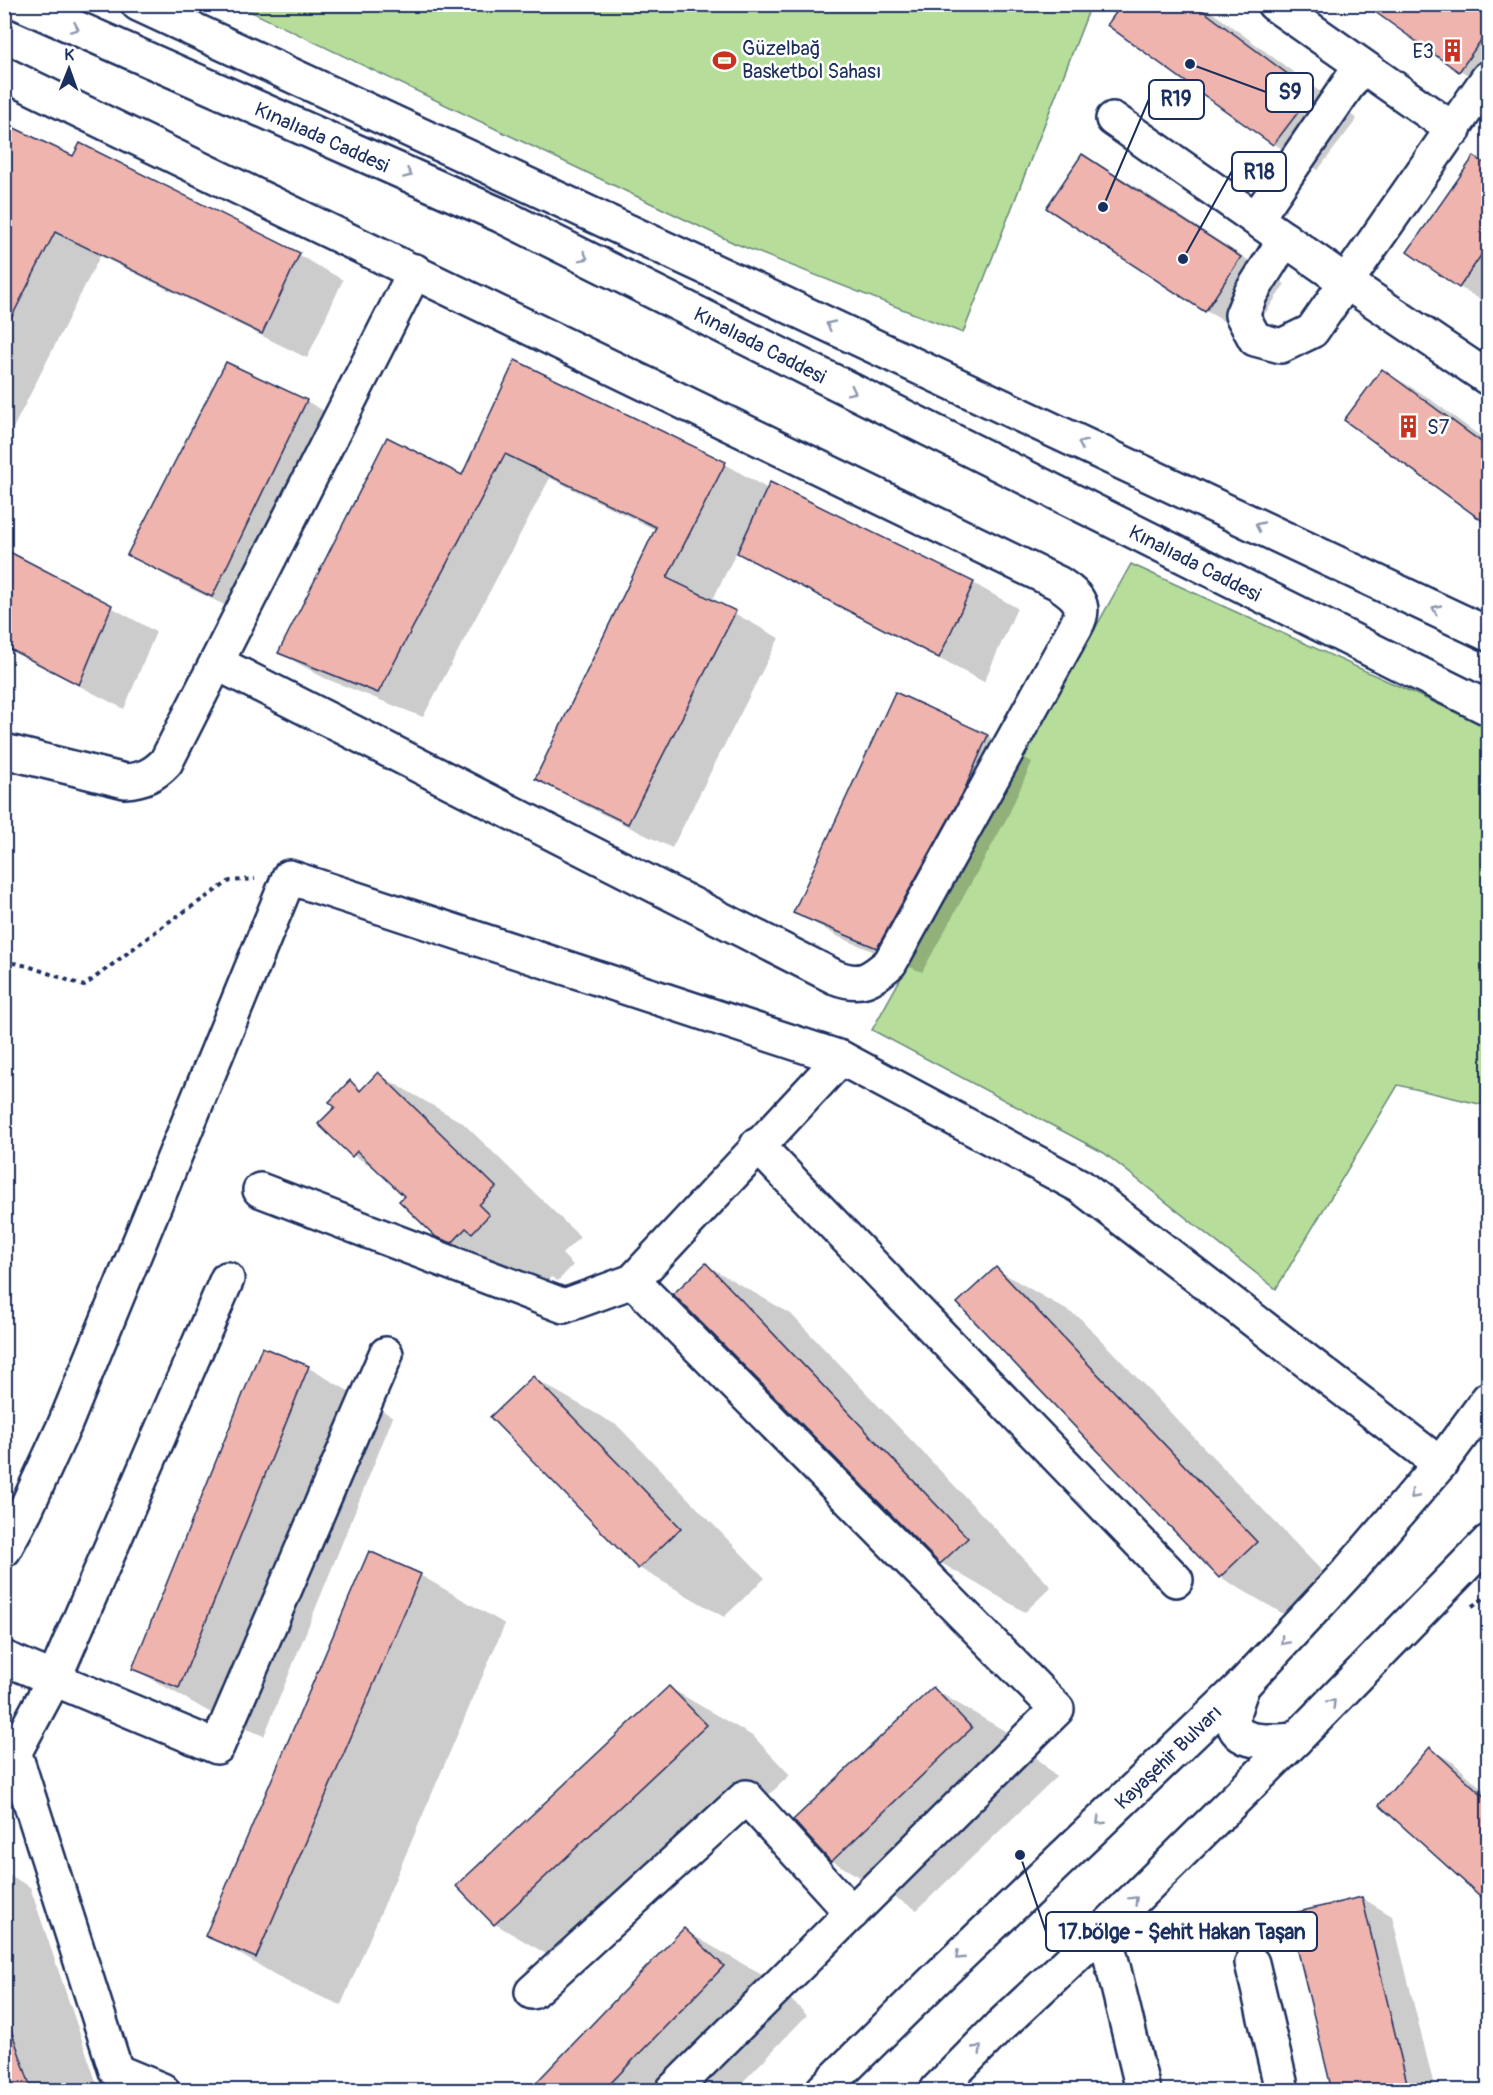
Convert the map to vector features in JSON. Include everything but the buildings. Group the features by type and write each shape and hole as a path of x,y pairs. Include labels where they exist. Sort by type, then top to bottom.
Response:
{"main road":[{"name":"Kınalıada Caddesi","path":"22,4 500,215 1488,708"},
{"path":"138,4 1488,634"},
{"path":"1274,4 1454,130"},
{"path":"1256,219 1361,66"},
{"path":"4,74 1058,583 1073,593 1080,604 1080,618 890,963 875,975 850,983 217,663"},
{"path":"1285,239 1251,292 1242,315 1255,339 1281,346 1312,331 1488,78"},
{"path":"1113,119 1488,378"},
{"path":"4,751 125,781 147,777 166,762 416,271"},
{"path":"4,1550 25,1511 64,1424 289,877 841,1058 1080,1186 1440,1464"},
{"path":"260,1190 564,1306 633,1281 841,1058"},
{"path":"757,1146 1176,1580"},
{"path":"162,2091 116,2071 9,1749 18,1746 54,1679 227,1279"},
{"path":"633,1281 1057,1709 673,2091"},
{"path":"4,1658 217,1747 386,1354"},
{"name":"Kayaşehir Bulvarı","path":"823,2091 942,1972 1244,1685 1347,1573 1440,1464 1488,1399"},
{"path":"937,2091 999,2027 1104,1929 1295,1740 1488,1542"},
{"path":"1244,1685 1234,1713 1234,1722 1240,1735 1262,1742 1295,1740"},
{"path":"532,1992 746,1797 852,1912"},
{"path":"1104,1929 1143,2091"},
{"path":"1252,1963 1282,2091"}],"path":[{"path":"4,961 28,966 84,986 167,923 230,881 289,877"}],"green space":[{"path":"237,5 1091,5 963,333 734,243"},
{"path":"1131,564 1488,727 1488,1106 1398,1085 1276,1289 1104,1153 872,1030"}],"place":[{"name":"E3","path":"1452,51"},
{"name":"Güzelbağ Basketbol Sahası","path":"724,60"},
{"name":"S9","path":"1190,64"},
{"name":"R19","path":"1103,207"},
{"name":"R18","path":"1183,259"},
{"name":"S7","path":"1409,427"},
{"name":"17.bölge - Şehit Hakan Taşan","path":"1020,1855"}]}
